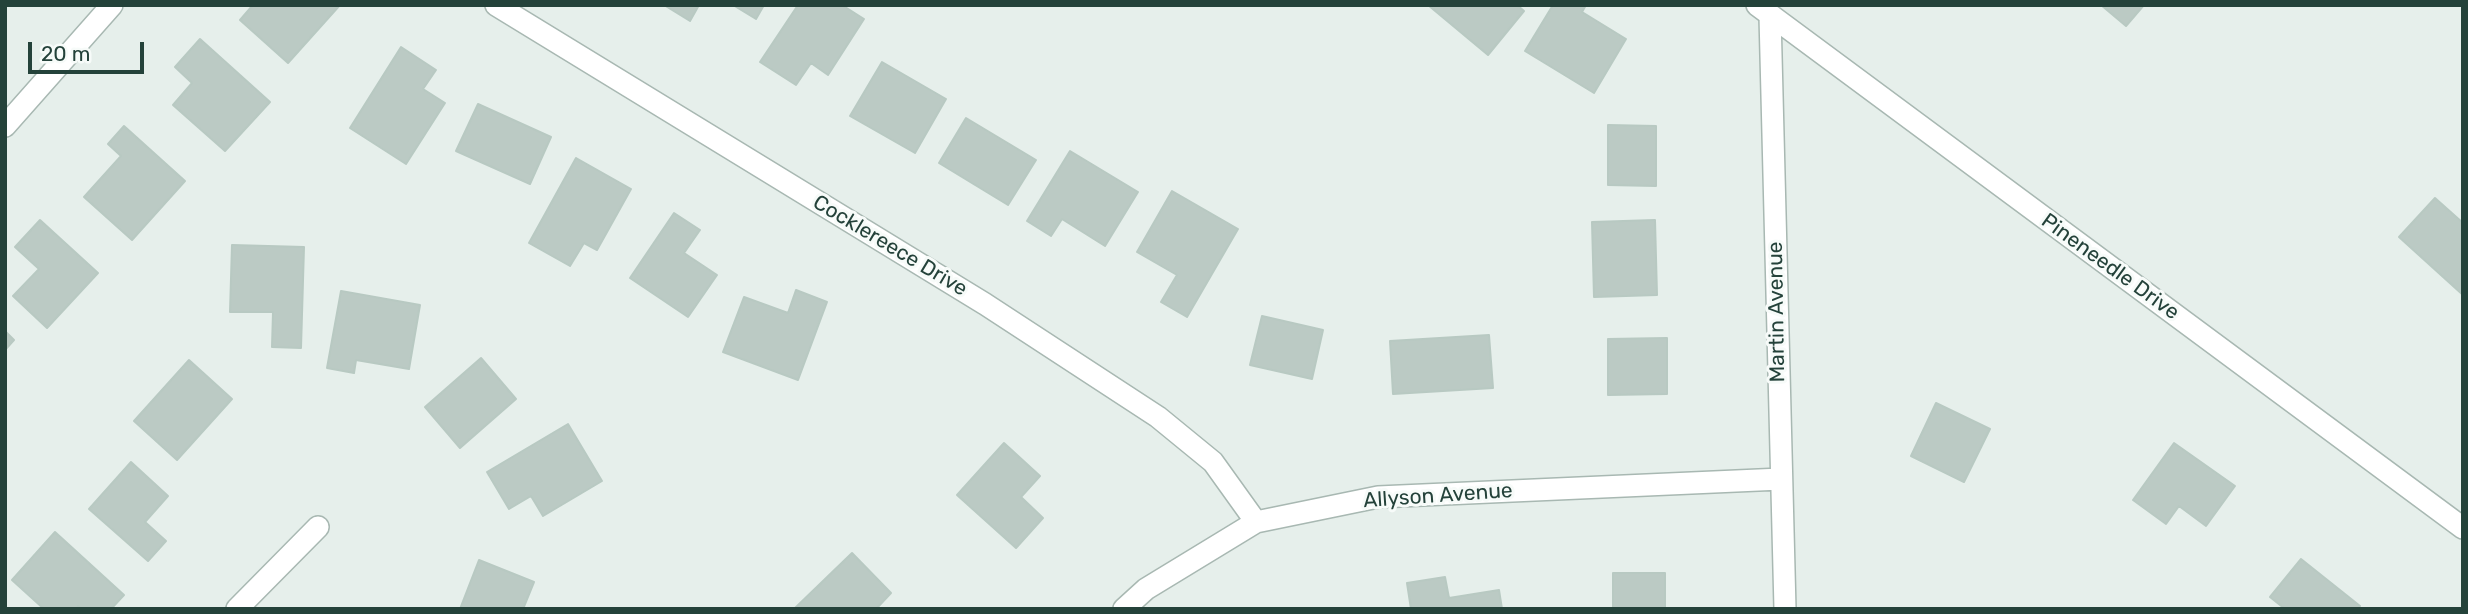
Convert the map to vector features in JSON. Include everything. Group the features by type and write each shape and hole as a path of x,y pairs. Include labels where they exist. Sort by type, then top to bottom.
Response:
{"street":[{"path":"5,125 112,5"},
{"name":"Cocklereece Drive","path":"496,5 985,304 1158,417 1213,462 1256,522"},
{"name":"Martin Avenue","path":"1764,10 1785,609"},
{"name":"Pineneedle Drive","path":"1764,10 2463,528"},
{"name":"Allyson Avenue","path":"1124,609 1146,589 1256,522 1378,497 1781,479"},
{"path":"237,609 318,527"}],"building":[{"path":"253,5 340,5 288,63 240,20"},
{"path":"664,5 699,5 690,21"},
{"path":"733,5 764,5 756,19"},
{"path":"798,5 842,5 864,19 828,75 811,63 796,85 760,62"},
{"path":"1428,5 1517,5 1524,11 1488,55"},
{"path":"1553,5 1586,5 1582,12 1626,39 1594,93 1525,51"},
{"path":"2101,5 2144,5 2126,26"},
{"path":"200,39 270,102 225,151 173,105 192,83 175,67"},
{"path":"401,47 436,70 423,89 445,103 406,164 350,128"},
{"path":"882,62 946,99 915,153 850,116"},
{"path":"478,104 551,137 530,184 456,151"},
{"path":"966,118 1036,160 1008,205 939,163"},
{"path":"1608,125 1656,126 1656,186 1608,185"},
{"path":"124,126 185,181 132,240 84,197 121,156 108,144"},
{"path":"1070,151 1138,192 1105,246 1062,219 1051,236 1027,221"},
{"path":"576,158 631,189 597,250 584,243 570,266 529,243"},
{"path":"1172,191 1238,229 1187,317 1161,302 1177,275 1137,252"},
{"path":"2435,198 2463,223 2463,295 2399,237"},
{"path":"674,213 700,230 684,253 717,275 688,317 630,278"},
{"path":"40,220 98,273 47,328 13,296 39,269 15,247"},
{"path":"1655,220 1657,295 1594,297 1592,222"},
{"path":"232,245 304,247 301,348 272,347 273,312 230,312"},
{"path":"796,290 827,302 798,380 723,352 744,297 788,313"},
{"path":"341,291 420,305 409,369 356,360 354,373 327,368"},
{"path":"1262,316 1323,330 1312,379 1250,365"},
{"path":"5,331 14,340 5,350"},
{"path":"1489,335 1493,388 1393,394 1390,341"},
{"path":"1667,338 1667,394 1608,395 1608,339"},
{"path":"481,358 516,399 460,448 425,407"},
{"path":"189,360 232,399 177,460 134,421"},
{"path":"1936,403 1990,429 1964,482 1911,456"},
{"path":"568,424 602,481 543,516 531,496 509,509 487,472"},
{"path":"1004,443 1040,476 1021,497 1043,518 1016,548 957,495"},
{"path":"2174,443 2235,486 2206,526 2179,506 2166,524 2133,500"},
{"path":"131,462 168,496 145,522 166,541 148,561 89,509"},
{"path":"55,532 124,595 111,609 81,609 78,606 76,609 44,609 12,580"},
{"path":"852,553 891,593 876,609 794,609"},
{"path":"2301,559 2360,606 2358,609 2285,609 2270,597"},
{"path":"479,560 534,582 523,609 460,609"},
{"path":"1613,573 1665,573 1665,609 1613,609"},
{"path":"1445,577 1449,598 1499,590 1502,609 1411,609 1407,583"}]}
